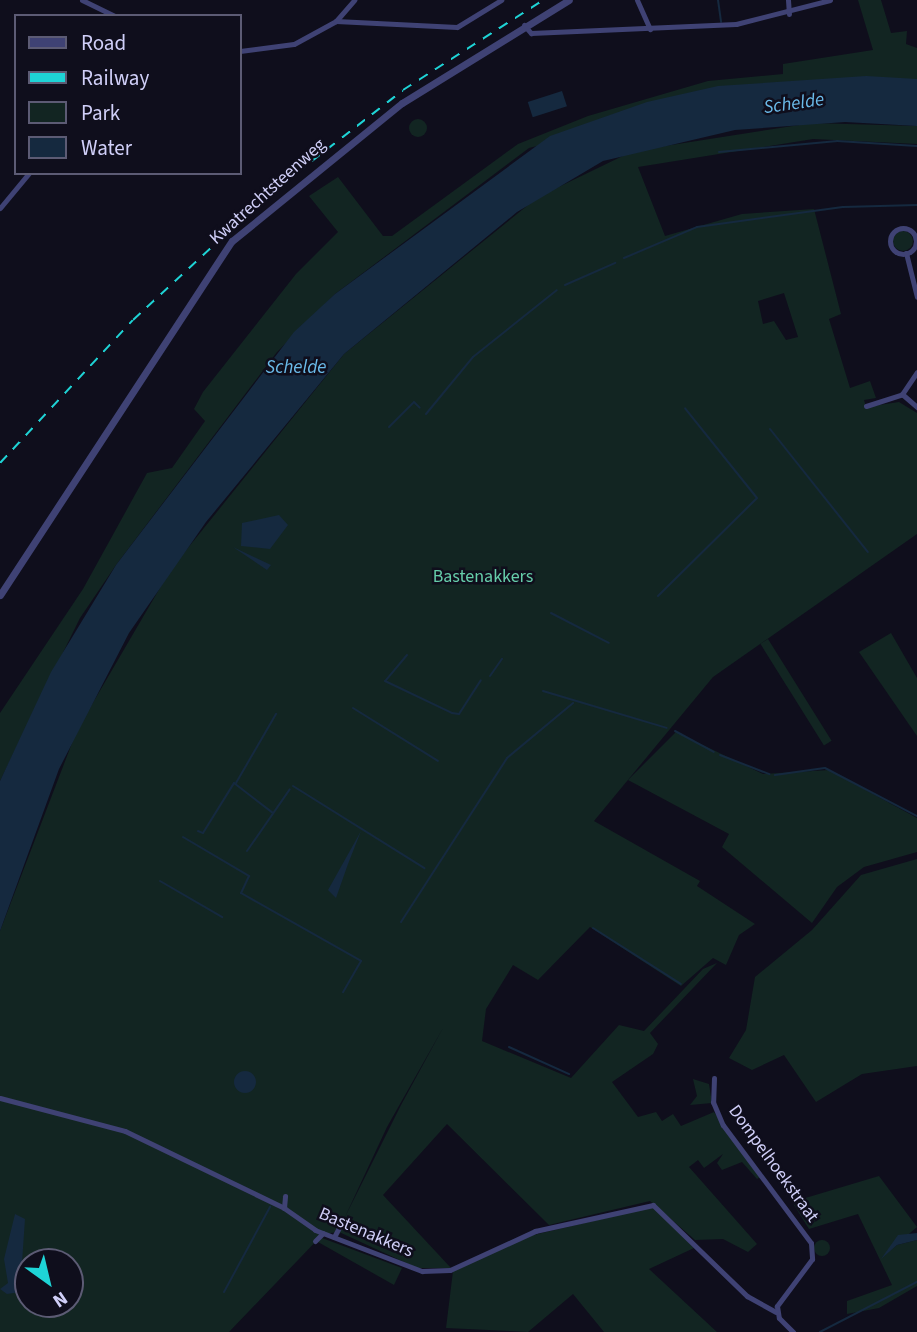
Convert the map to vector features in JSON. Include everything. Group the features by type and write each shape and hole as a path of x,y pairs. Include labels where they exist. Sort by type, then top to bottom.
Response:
{"street":[{"path":"82,0 111,14"},
{"path":"242,51 295,44 336,21 354,0"},
{"path":"336,21 457,27 501,0"},
{"name":"Kwatrechtsteenweg","path":"0,595 232,241 368,128 524,25 569,0"},
{"path":"637,0 650,29"},
{"path":"788,0 789,14"},
{"path":"524,25 531,33 722,24 789,14 830,0"},
{"path":"0,208 27,175"},
{"path":"906,253 891,246 897,230 915,239 906,253 917,297"},
{"path":"866,406 903,391 917,372"},
{"path":"903,391 917,407"},
{"name":"Dompelhoekstraat","path":"714,1078 713,1102 723,1125 794,1213 812,1248 776,1312"},
{"name":"Bastenakkers","path":"0,1098 125,1131 285,1208 323,1233 403,1266 439,1273 508,1239 653,1205 747,1296 776,1312"},
{"path":"285,1196 285,1208"},
{"path":"334,1237 341,1224"},
{"path":"316,1241 323,1233"},
{"path":"776,1312 793,1332"}],"green space":[{"path":"858,0 881,0 891,33 907,31 906,44 917,48 917,79 788,82 529,148 335,294 277,352 116,565 80,618 0,781 0,713 83,589 147,473 172,468 205,421 194,409 203,392 296,274 338,232 309,196 338,177 383,236 392,236 518,144 588,116 708,81 783,74 783,64 873,50"},
{"path":"418,119 424,122 427,128 424,134 418,137 412,134 409,128 412,122"},
{"name":"Bastenakkers","path":"812,123 917,126 917,144 813,139 638,167 665,236 742,214 814,209 841,314 829,319 850,388 870,381 876,398 864,400 866,407 899,402 917,413 917,534 713,677 594,821 700,881 697,886 755,924 739,935 726,965 713,958 681,986 590,927 538,980 513,965 486,1009 482,1041 571,1078 619,1025 644,1031 703,969 717,963 650,1033 658,1044 653,1054 612,1082 638,1117 656,1112 662,1121 673,1114 681,1126 714,1112 762,1176 757,1179 742,1162 722,1170 717,1163 723,1154 704,1168 698,1160 689,1167 757,1244 748,1252 723,1239 695,1240 650,1201 549,1225 447,1124 383,1195 451,1268 417,1268 339,1232 323,1234 229,1332 0,1332 0,931 77,730 171,569 344,354 538,197 633,151","holes":["784,293 798,337 786,340 774,321 763,324 758,301","443,1028 401,1105 344,1219 387,1127"]},
{"path":"903,231 910,234 913,241 910,248 903,251 896,248 893,241 896,234"},
{"path":"891,633 917,678 917,736 859,652"},
{"path":"768,639 832,741 824,746 760,644"},
{"path":"676,732 763,774 829,770 917,818 917,852 864,867 837,887 812,923 722,847 729,834 628,780"},
{"path":"917,859 917,1066 862,1074 816,1102 784,1055 752,1070 729,1058 746,1030 755,977 812,930 861,875"},
{"path":"693,1079 709,1084 712,1103 690,1105 697,1096"},
{"path":"879,1176 917,1227 881,1258 897,1245 917,1240 917,1286 879,1308 847,1314 847,1301 892,1285 858,1214 809,1229 792,1202"},
{"path":"653,1207 694,1248 649,1269 717,1332 604,1332 573,1294 528,1332 446,1328 453,1271 512,1240"},
{"path":"322,1238 402,1268 394,1285 318,1242"},
{"path":"819,1240 825,1240 830,1248 828,1254 819,1256 814,1251 814,1245"}],"water":[{"name":"Schelde","path":"866,76 917,79 917,126 845,122 735,130 603,161 517,212 344,354 206,522 129,633 59,769 0,931 0,781 51,672 116,565 294,332 335,294 550,136 647,102 718,86"},
{"path":"562,91 567,106 533,117 528,102"},
{"path":"279,515 288,525 270,549 241,546 242,523"},
{"path":"233,547 271,565 267,570"},
{"path":"361,831 348,864 336,898 328,890"},
{"path":"245,1071 253,1074 256,1082 253,1090 245,1093 237,1090 234,1082 237,1074"},
{"path":"15,1214 25,1219 23,1248 14,1248 14,1293 7,1294 0,1289 8,1283 4,1259"},
{"path":"917,1233 917,1240 897,1245 881,1259 898,1235"}],"waterway":[{"path":"718,0 721,22"},
{"path":"719,152 837,141 917,146"},
{"path":"624,258 697,227 843,207 917,205"},
{"path":"565,285 615,263"},
{"path":"426,414 473,357 557,290"},
{"path":"389,427 414,402 420,408"},
{"path":"658,596 757,498 685,408"},
{"path":"770,429 868,552"},
{"path":"551,613 609,643"},
{"path":"407,655 385,681 452,713 459,714 481,680"},
{"path":"490,676 502,659"},
{"path":"543,691 667,728"},
{"path":"401,922 507,758 573,703"},
{"path":"353,708 438,761"},
{"path":"236,783 276,714"},
{"path":"675,731 714,752"},
{"path":"720,755 769,774"},
{"path":"775,775 825,768 917,816"},
{"path":"198,831 203,833 234,783 273,813"},
{"path":"293,786 424,868"},
{"path":"247,851 290,789"},
{"path":"183,837 249,876 241,893 361,961 343,992"},
{"path":"160,881 222,917"},
{"path":"593,928 681,984"},
{"path":"509,1047 569,1074"},
{"path":"224,1292 270,1207"},
{"path":"820,1332 917,1282"}],"railway":[{"path":"0,463 133,320 267,196 403,90 543,0"}]}
